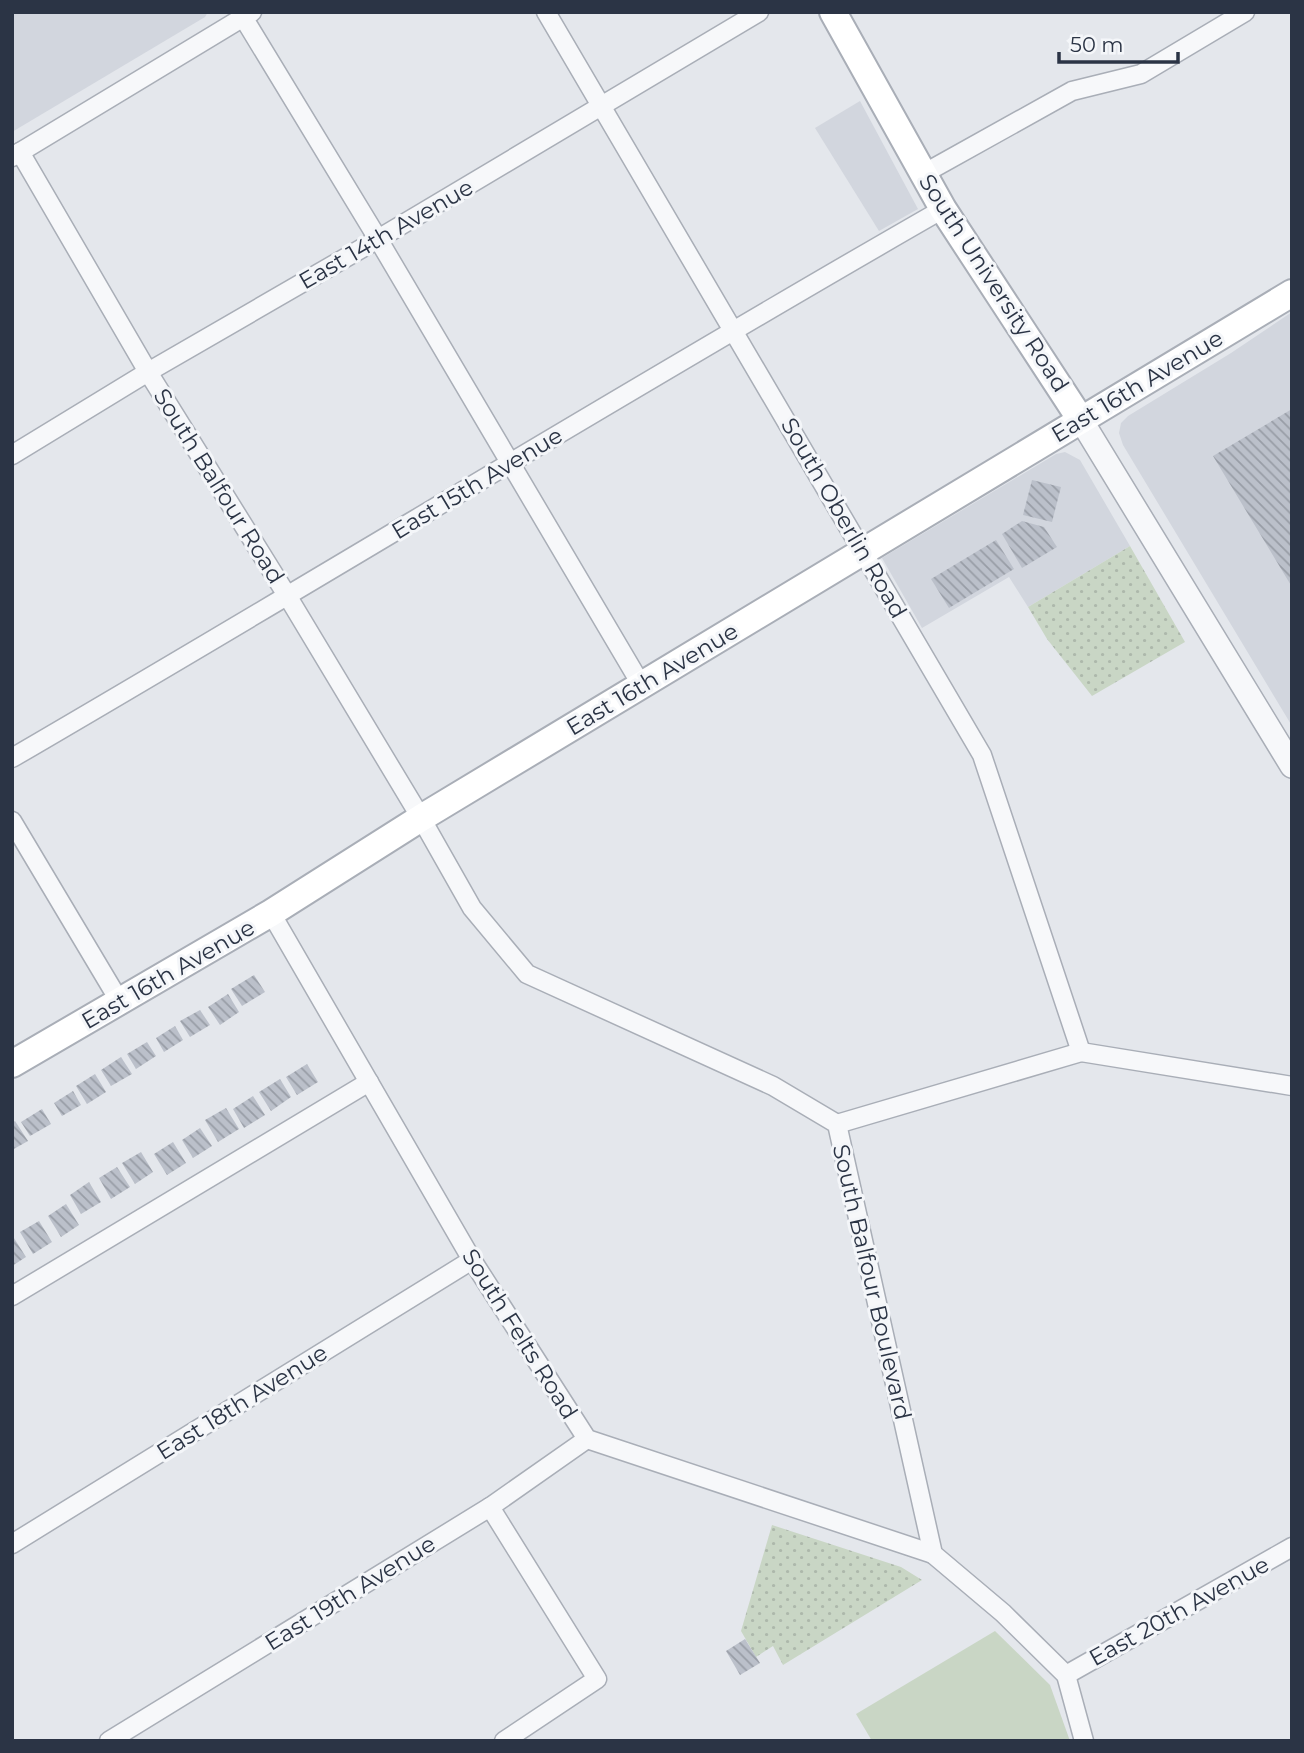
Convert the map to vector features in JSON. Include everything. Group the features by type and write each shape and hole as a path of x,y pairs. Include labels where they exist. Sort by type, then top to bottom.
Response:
{"main road":[{"name":"South University Road","path":"833,12 943,209 1081,420"},
{"name":"East 16th Avenue","path":"12,1064 271,913 421,818 862,550 1292,293"}],"street":[{"name":"South Oberlin Road","path":"546,12 982,755 1081,1052"},
{"name":"East 14th Avenue","path":"12,455 759,12"},
{"path":"923,174 1072,91 1140,74 1245,12"},
{"path":"16,154 245,14 642,685"},
{"name":"South Balfour Road","path":"16,154 421,818"},
{"name":"East 15th Avenue","path":"12,758 288,597 733,330 943,209"},
{"name":"South University Road","path":"1081,420 1292,766"},
{"name":"South Balfour Boulevard","path":"421,818 471,908 527,974 773,1086 837,1124 933,1554"},
{"path":"12,821 120,1002"},
{"name":"South Felts Road","path":"271,913 472,1260 587,1439 933,1554"},
{"path":"837,1124 1081,1052 1292,1086"},
{"path":"12,1296 369,1082"},
{"name":"East 18th Avenue","path":"12,1544 472,1260"},
{"name":"East 19th Avenue","path":"109,1741 490,1507 587,1439"},
{"path":"490,1507 597,1679 504,1741"},
{"name":"East 20th Avenue","path":"1066,1675 1292,1547"},
{"path":"933,1554 1003,1613 1066,1675 1084,1741"}],"shaded area":[{"path":"12,12 208,12 205,17 12,132"},
{"path":"860,101 918,209 879,231 815,128"},
{"path":"1292,312 1292,726 1123,445 1119,433 1121,423 1128,416"},
{"path":"1065,452 1080,460 1130,546 1028,607 1009,577 922,628 882,558 1056,454"}],"green space":[{"path":"1130,546 1185,642 1092,696 1047,639 1028,607"},
{"path":"772,1525 901,1567 922,1580 783,1665 773,1646 756,1657 741,1631"},
{"path":"995,1631 1050,1685 1070,1741 872,1741 856,1714"}],"building":[{"path":"1292,409 1291,473 1292,587 1213,456"},
{"path":"1032,480 1061,487 1052,522 1023,515"},
{"path":"1022,521 1044,527 1057,547 1022,568 1002,534"},
{"path":"996,540 1014,569 949,608 931,579"},
{"path":"254,975 265,992 242,1006 231,989"},
{"path":"228,994 239,1012 220,1025 208,1007"},
{"path":"200,1010 210,1025 190,1037 180,1021"},
{"path":"175,1026 183,1040 164,1052 156,1038"},
{"path":"147,1042 156,1056 136,1069 127,1054"},
{"path":"121,1057 132,1074 111,1086 101,1070"},
{"path":"307,1064 318,1082 297,1095 286,1077"},
{"path":"95,1074 106,1092 87,1104 76,1086"},
{"path":"280,1079 291,1097 271,1111 259,1092"},
{"path":"73,1091 81,1105 62,1116 54,1103"},
{"path":"253,1096 265,1115 244,1128 233,1109"},
{"path":"226,1108 239,1129 218,1142 205,1120"},
{"path":"42,1109 51,1124 30,1136 21,1122"},
{"path":"15,1121 28,1141 12,1150 12,1123"},
{"path":"200,1128 212,1146 193,1158 182,1140"},
{"path":"173,1142 186,1163 167,1175 154,1154"},
{"path":"141,1152 153,1172 135,1184 122,1163"},
{"path":"117,1167 130,1187 111,1199 99,1178"},
{"path":"89,1182 101,1202 81,1214 70,1195"},
{"path":"66,1204 79,1225 61,1237 48,1216"},
{"path":"39,1221 52,1242 33,1254 20,1232"},
{"path":"12,1235 26,1257 12,1266"},
{"path":"745,1639 760,1663 740,1675 726,1651"}]}
